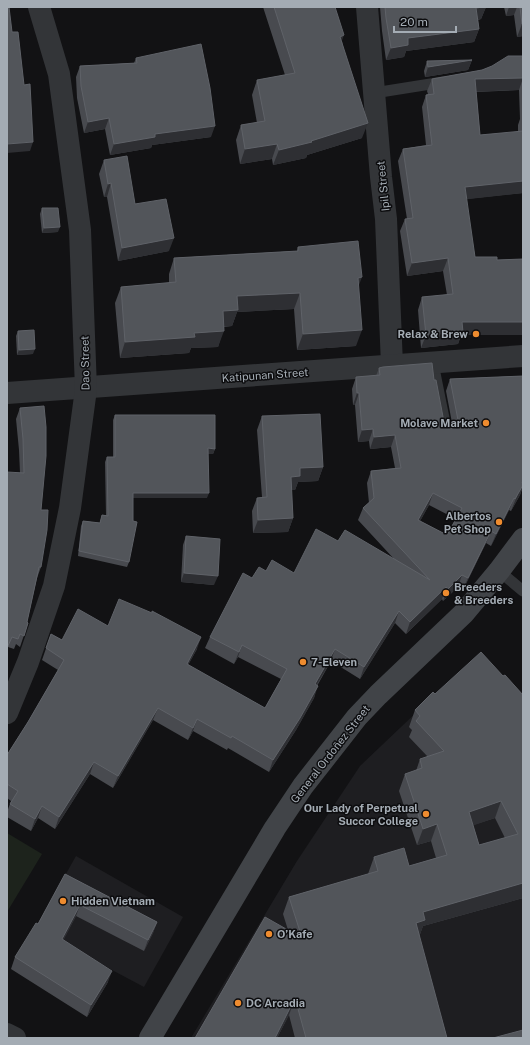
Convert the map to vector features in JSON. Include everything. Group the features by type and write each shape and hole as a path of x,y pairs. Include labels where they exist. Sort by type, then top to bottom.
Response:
{"main road":[{"name":"General Ordoñez Street","path":"150,1038 275,828 303,786 357,717 464,613 523,539"}],"street":[{"name":"Dao Street","path":"7,713 28,662 54,586 70,508 86,388 80,230 59,74 39,7"},
{"name":"Ipil Street","path":"368,7 381,177 386,219 392,365"},
{"name":"Katipunan Street","path":"7,393 523,356"},
{"path":"7,1034 15,1038"}],"lane":[{"path":"374,93 453,80"},
{"path":"433,363 447,432"},
{"path":"499,571 523,591"}],"shaded area":[{"name":"Our Lady of Perpetual Succor College","path":"523,706 523,1038 191,1038 297,861 360,766 422,707"},
{"path":"7,833 42,854 7,912"},
{"path":"76,856 183,917 144,987 35,929"}],"building":[{"path":"7,7 9,7 12,32 18,32 24,85 30,84 33,142 7,144"},
{"path":"274,7 335,7 344,35 340,37 368,123 311,141 312,142 279,150 277,144 245,149 241,125 265,121 257,80 295,73"},
{"path":"385,7 483,7 476,8 479,29 408,38 408,45 391,48"},
{"path":"520,7 523,7 523,24 522,24"},
{"path":"201,44 210,88 215,126 155,134 155,137 114,144 109,118 88,122 81,86 80,66 137,63 136,58"},
{"path":"508,56 523,56 523,78 475,79 480,135 523,131 523,181 465,187 475,257 497,257 497,260 523,259 523,322 462,322 463,332 426,335 422,297 453,294 448,258 412,263 405,219 413,218 403,149 432,145 426,95 434,94 432,79 482,70 492,66"},
{"path":"472,60 428,67 427,61"},
{"path":"127,156 135,204 166,199 174,238 122,248 111,183 108,184 104,160"},
{"path":"42,208 58,208 60,227 44,228"},
{"path":"358,241 362,277 358,278 362,330 303,334 300,293 237,296 238,310 223,311 224,331 194,333 195,337 125,342 121,287 176,282 174,258 298,251 298,247"},
{"path":"34,330 35,349 19,350 18,331"},
{"path":"432,363 434,380 436,380 444,422 446,426 452,428 456,426 458,420 450,379 523,376 523,485 515,499 514,498 496,534 491,531 468,578 462,575 448,589 446,587 410,622 399,611 364,667 335,649 315,684 318,686 300,718 273,760 232,736 231,738 197,719 193,728 158,708 118,776 94,762 59,817 42,806 35,819 10,804 18,791 7,784 7,755 64,660 46,648 51,634 62,640 78,609 108,626 119,599 152,613 152,611 201,637 187,664 265,708 287,669 242,645 239,652 210,637 243,573 252,578 259,567 266,571 272,560 294,573 316,529 338,541 345,530 430,580 363,508 374,498 371,471 401,468 395,435 374,437 373,429 362,430 356,377 380,375 379,368","holes":["433,493 462,508 447,535 418,520"]},
{"path":"44,406 46,456 41,510 48,510 47,530 41,567 39,567 24,636 20,634 18,639 12,637 7,648 7,472 24,473 20,408"},
{"path":"320,414 323,467 300,468 300,476 291,477 293,518 258,520 257,498 267,497 262,416"},
{"path":"115,415 215,415 215,449 208,448 209,493 133,493 133,521 137,522 129,562 79,551 83,521 100,523 102,515 108,516 107,457 115,457"},
{"path":"186,536 220,539 218,576 184,573"},
{"name":"Our Lady of Perpetual Succor College","path":"481,652 523,695 523,883 423,912 425,920 416,923 447,1038 306,1038 295,998 275,1038 195,1038 265,917 302,938 289,897 378,871 374,857 404,848 409,866 447,855 437,824 423,829 405,774 422,768 420,759 444,751 416,721 420,716 415,710 433,692 435,694","holes":["501,801 518,834 479,845 469,812"]},
{"path":"65,874 157,922 148,940 80,905 62,939 112,971 91,1005 15,957 36,923 38,924"},
{"path":"523,1030 523,1038 493,1038"}],"place":[{"name":"Relax & Brew","path":"476,334"},
{"name":"Molave Market","path":"486,423"},
{"name":"Albertos Pet Shop","path":"499,522"},
{"name":"Breeders & Breeders","path":"446,593"},
{"name":"7-Eleven","path":"303,662"},
{"name":"Our Lady of Perpetual Succor College","path":"426,814"},
{"name":"Hidden Vietnam","path":"63,901"},
{"name":"O’Kafe","path":"269,934"},
{"name":"DC Arcadia","path":"238,1003"}]}
